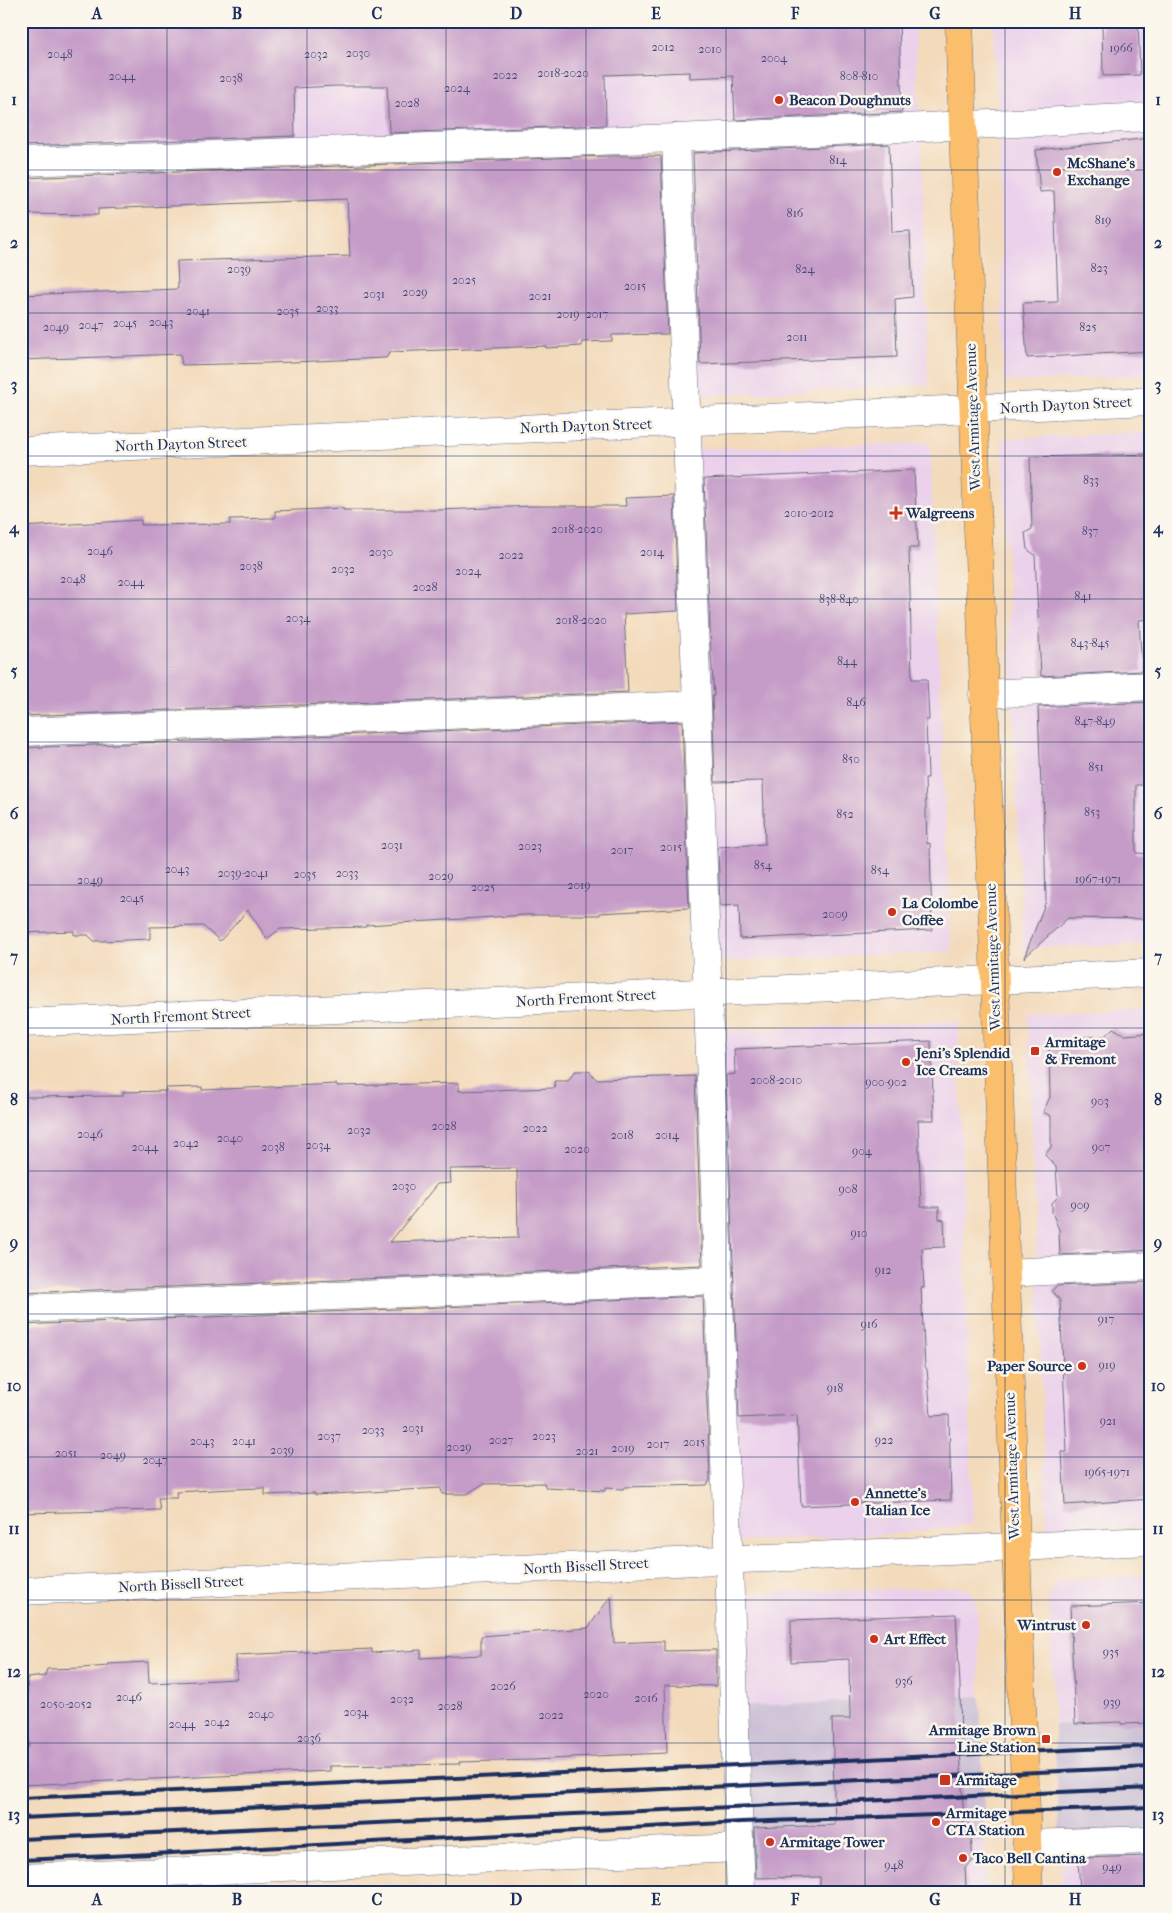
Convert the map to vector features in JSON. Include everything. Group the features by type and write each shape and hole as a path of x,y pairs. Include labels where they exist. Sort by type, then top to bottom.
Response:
{"main road":[{"name":"West Armitage Avenue","path":"959,21 1029,1892"}],"street":[{"path":"21,162 676,138 1151,117"},
{"path":"676,138 741,1892"},
{"name":"North Dayton Street","path":"21,451 1151,401"},
{"path":"983,694 1151,686"},
{"path":"21,732 697,705"},
{"name":"North Fremont Street","path":"21,1023 1151,973"},
{"path":"1006,1273 1151,1266"},
{"path":"21,1309 718,1280"},
{"name":"North Bissell Street","path":"21,1591 1151,1541"},
{"path":"1027,1844 1151,1840"},
{"path":"21,1878 739,1848"}],"shaded area":[{"path":"21,21 914,21 921,127 928,385 686,396 676,138 21,154"},
{"path":"993,21 1151,21 1151,375 1004,382 999,124"},
{"path":"1151,432 1151,944 1023,948 1002,439"},
{"path":"930,443 951,952 707,962 688,449"},
{"path":"1151,1009 1151,1527 1047,1531 1028,1014"},
{"path":"958,1021 973,1524 896,1534 728,1542 709,1032"},
{"path":"1151,1576 1151,1710 1118,1722 1054,1725 1049,1596 1053,1585 1061,1579"},
{"path":"960,1587 967,1589 974,1596 977,1609 980,1696 734,1707 730,1594"},
{"path":"980,1696 985,1842 965,1843 794,1877 750,1879 734,1707"},
{"path":"1151,1710 1151,1840 1060,1843 1054,1725 1118,1722"},
{"path":"1151,1840 1151,1892 1062,1892 1060,1843"},
{"path":"985,1842 987,1892 741,1892 750,1879 794,1877 965,1843"}],"building":[{"path":"21,21 899,21 902,112 735,120 733,76 690,78 690,72 605,75 606,125 389,133 387,86 337,86 294,88 295,136 21,146"},
{"path":"1102,21 1138,21 1140,75 1103,76"},
{"path":"1151,138 1151,351 1027,358 1023,303 1058,302 1054,191 1040,192 1036,150"},
{"path":"889,144 892,232 910,231 913,297 895,299 897,357 700,364 693,153"},
{"path":"607,156 661,156 668,334 612,335 612,341 582,342 582,346 390,352 386,358 269,363 182,365 180,354 21,360 21,295 178,289 177,261 350,256 347,199 98,209 98,215 21,214 21,178"},
{"path":"1151,454 1151,619 1139,620 1142,671 1041,676 1035,555 1027,549 1025,533 1032,529 1030,457"},
{"path":"914,470 918,548 909,548 912,679 927,679 929,720 926,720 928,778 925,778 927,844 930,843 932,930 740,939 739,905 720,906 718,847 765,844 763,781 715,782 712,696 714,696 704,479"},
{"path":"674,496 678,611 624,614 628,692 21,716 21,527 141,520 141,525 230,524 230,519 275,518 275,511 343,508 343,510 441,510 533,506 626,506 625,498"},
{"path":"1151,702 1151,785 1136,785 1136,853 1151,854 1151,919 1068,918 1024,958 1046,901 1043,786 1041,786 1038,707"},
{"path":"682,721 689,908 600,913 600,915 526,915 366,925 366,927 280,929 267,939 248,910 220,941 203,926 150,927 150,939 101,941 94,941 88,935 74,935 74,931 21,933 21,748"},
{"path":"1113,1028 1125,1035 1151,1033 1151,1250 1060,1255 1059,1230 1052,1212 1052,1203 1058,1197 1056,1167 1045,1155 1051,1147 1051,1116 1043,1112 1050,1097 1049,1040 1105,1036"},
{"path":"931,1041 934,1120 918,1120 921,1207 939,1207 939,1219 944,1220 945,1247 922,1248 924,1288 921,1288 925,1367 927,1369 931,1416 949,1415 951,1500 801,1506 797,1415 739,1418 726,1075 735,1074 734,1049"},
{"path":"575,1071 589,1071 596,1079 695,1076 702,1265 21,1293 21,1097 123,1096 123,1092 166,1091 166,1088 202,1087 202,1090 337,1084 337,1086 459,1083 459,1091 555,1088 554,1081 568,1081","holes":["517,1168 518,1238 390,1242 437,1184 451,1183 450,1169"]},
{"path":"1151,1282 1151,1499 1065,1505 1062,1452 1067,1452 1060,1300 1052,1291 1056,1286"},
{"path":"703,1296 710,1480 707,1485 624,1487 623,1489 605,1488 605,1491 546,1488 544,1483 483,1484 467,1494 442,1494 441,1488 315,1495 315,1493 265,1495 265,1488 232,1489 176,1492 177,1498 158,1498 160,1510 21,1513 21,1325"},
{"path":"611,1596 614,1643 664,1641 664,1651 716,1650 716,1686 665,1685 667,1753 459,1762 460,1764 330,1766 330,1771 21,1785 21,1747 29,1747 27,1678 45,1676 47,1669 148,1662 149,1683 237,1679 236,1655 372,1649 372,1653 421,1650 421,1658 481,1655 481,1636 588,1628"},
{"path":"1151,1603 1151,1723 1075,1724 1070,1606"},
{"path":"956,1614 964,1825 970,1824 973,1861 965,1868 966,1888 879,1892 820,1892 820,1877 756,1878 754,1828 835,1825 832,1719 850,1719 849,1659 791,1662 791,1620"},
{"path":"1151,1856 1151,1892 1080,1892 1078,1858"}],"railway":[{"path":"21,1798 1151,1746"},
{"path":"21,1818 1151,1767"},
{"path":"21,1839 1151,1788"},
{"path":"21,1860 741,1822 1151,1807"}],"place":[{"name":"Beacon Doughnuts","path":"779,100"},
{"name":"McShane's Exchange","path":"1057,172"},
{"name":"Walgreens","path":"896,513"},
{"name":"La Colombe Coffee","path":"892,912"},
{"name":"Armitage & Fremont","path":"1035,1051"},
{"name":"Jeni's Splendid Ice Creams","path":"906,1062"},
{"name":"Paper Source","path":"1082,1366"},
{"name":"Annette's Italian Ice","path":"855,1502"},
{"name":"Wintrust","path":"1086,1625"},
{"name":"Art Effect","path":"874,1639"},
{"name":"Armitage Brown Line Station","path":"1046,1739"},
{"name":"Armitage","path":"945,1780"},
{"name":"Armitage CTA Station","path":"936,1822"},
{"name":"Armitage Tower","path":"770,1842"},
{"name":"Taco Bell Cantina","path":"963,1858"}]}
